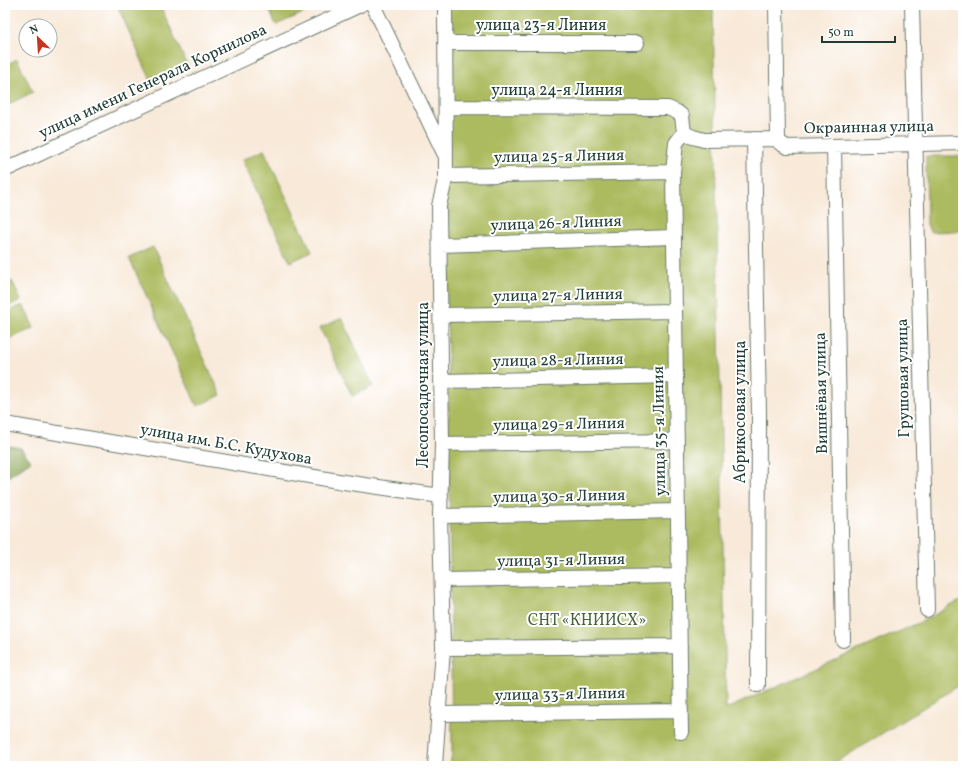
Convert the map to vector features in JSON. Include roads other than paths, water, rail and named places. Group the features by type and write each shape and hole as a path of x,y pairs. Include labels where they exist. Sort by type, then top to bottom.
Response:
{"street":[{"name":"улица имени Генерала Корнилова","path":"5,170 360,5"},
{"path":"373,5 446,157"},
{"name":"Лесопосадочная улица","path":"435,766 443,648 443,580 440,516 442,444 440,206 446,176 445,5"},
{"path":"684,133 704,140 778,139 776,5"},
{"name":"Грушовая улица","path":"912,5 914,144 927,610"},
{"name":"улица 23-я Линия","path":"445,43 637,43"},
{"name":"улица 24-я Линия","path":"446,107 668,108 682,116 684,133"},
{"name":"улица 35-я Линия","path":"681,732 673,172 676,143 684,133"},
{"name":"Абрикосовая улица","path":"754,139 759,413 758,685"},
{"name":"Окраинная улица","path":"778,139 780,143 787,146 963,144"},
{"name":"Вишнёвая улица","path":"834,146 843,640"},
{"name":"улица 25-я Линия","path":"446,176 673,172"},
{"name":"улица 26-я Линия","path":"440,245 674,236"},
{"name":"улица 27-я Линия","path":"440,315 675,311"},
{"name":"улица 28-я Линия","path":"441,380 676,376"},
{"name":"улица им. Б.С. Кудухова","path":"5,425 344,482 441,496"},
{"name":"улица 29-я Линия","path":"442,444 677,441"},
{"name":"улица 30-я Линия","path":"440,516 678,511"},
{"name":"улица 31-я Линия","path":"443,580 679,576"},
{"path":"443,648 680,646"},
{"name":"улица 33-я Линия","path":"439,714 681,711"}],"park label":[{"name":"СНТ «КНИИСХ»","path":"587,621"}]}
